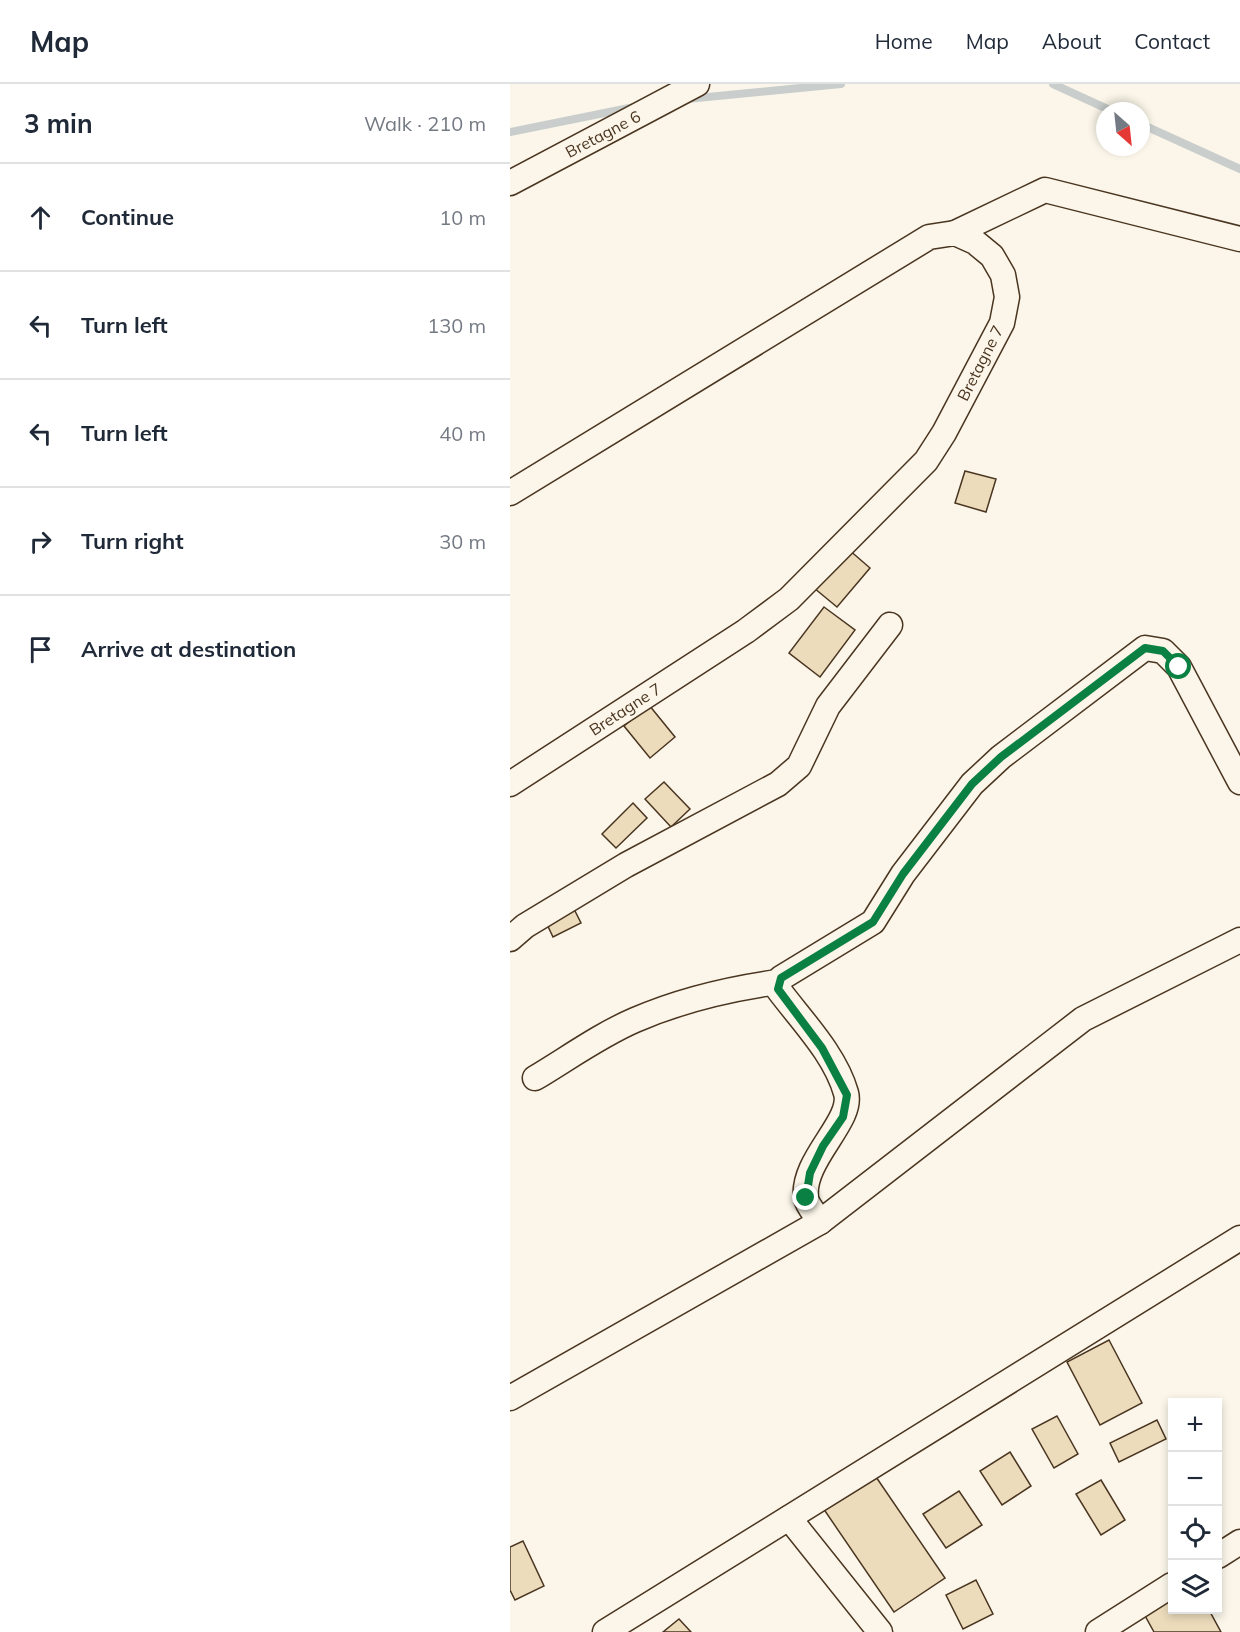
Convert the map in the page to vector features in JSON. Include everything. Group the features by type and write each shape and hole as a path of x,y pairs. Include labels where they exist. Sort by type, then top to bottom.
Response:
{"street":[{"name":"Bretagne 6","path":"510,183 697,84"},
{"path":"510,493 929,237 956,233 1045,190 1240,239"},
{"name":"Bretagne 7","path":"510,784 746,631 789,599 926,461 944,434 1002,323 1007,297 1003,275 992,256 975,242 956,233"},
{"path":"510,939 525,926 626,866 778,784 799,766 828,706 890,625"},
{"path":"535,1078 634,1021 702,996 778,982 873,922 903,874 972,784 1001,757 1145,648 1163,651 1179,667 1240,782"},
{"path":"510,1398 820,1222 1083,1020 1240,940"},
{"path":"778,982 778,989 822,1048 847,1095 843,1117 823,1146 810,1173 806,1198 820,1222"},
{"path":"605,1632 1240,1238"},
{"path":"789,1518 880,1632"},
{"path":"1222,1553 1240,1542"},
{"path":"1098,1632 1168,1588"}],"building":[{"path":"965,471 996,479 986,512 955,503"},
{"path":"848,549 870,568 837,607 814,588"},
{"path":"824,607 855,630 820,677 789,653"},
{"path":"649,705 675,737 650,758 624,726"},
{"path":"664,782 690,809 671,827 645,799"},
{"path":"633,803 647,818 616,848 602,834"},
{"path":"573,907 581,923 553,937 545,920"},
{"path":"1109,1340 1142,1403 1100,1425 1067,1362"},
{"path":"1057,1416 1078,1454 1054,1468 1032,1429"},
{"path":"1157,1420 1166,1439 1119,1462 1110,1443"},
{"path":"1010,1452 1031,1486 1002,1505 980,1471"},
{"path":"874,1474 945,1578 894,1612 823,1508"},
{"path":"1101,1480 1125,1520 1101,1535 1076,1494"},
{"path":"959,1491 982,1525 946,1548 923,1514"},
{"path":"523,1541 544,1586 515,1600 510,1590 510,1547"},
{"path":"976,1580 993,1614 963,1629 946,1595"},
{"path":"1168,1598 1168,1614 1211,1614 1221,1632 1154,1632 1143,1612"},
{"path":"679,1619 691,1632 663,1632"}],"waterway":[{"path":"687,99 841,84"},
{"path":"1053,84 1096,104"},
{"path":"510,132 634,107"},
{"path":"1150,128 1240,169"}],"route":[{"path":"806,1198 810,1173 823,1146 843,1117 847,1095 822,1048 778,989 778,982 873,922 903,874 972,784 1001,757 1145,648 1163,651 1179,667"}]}
